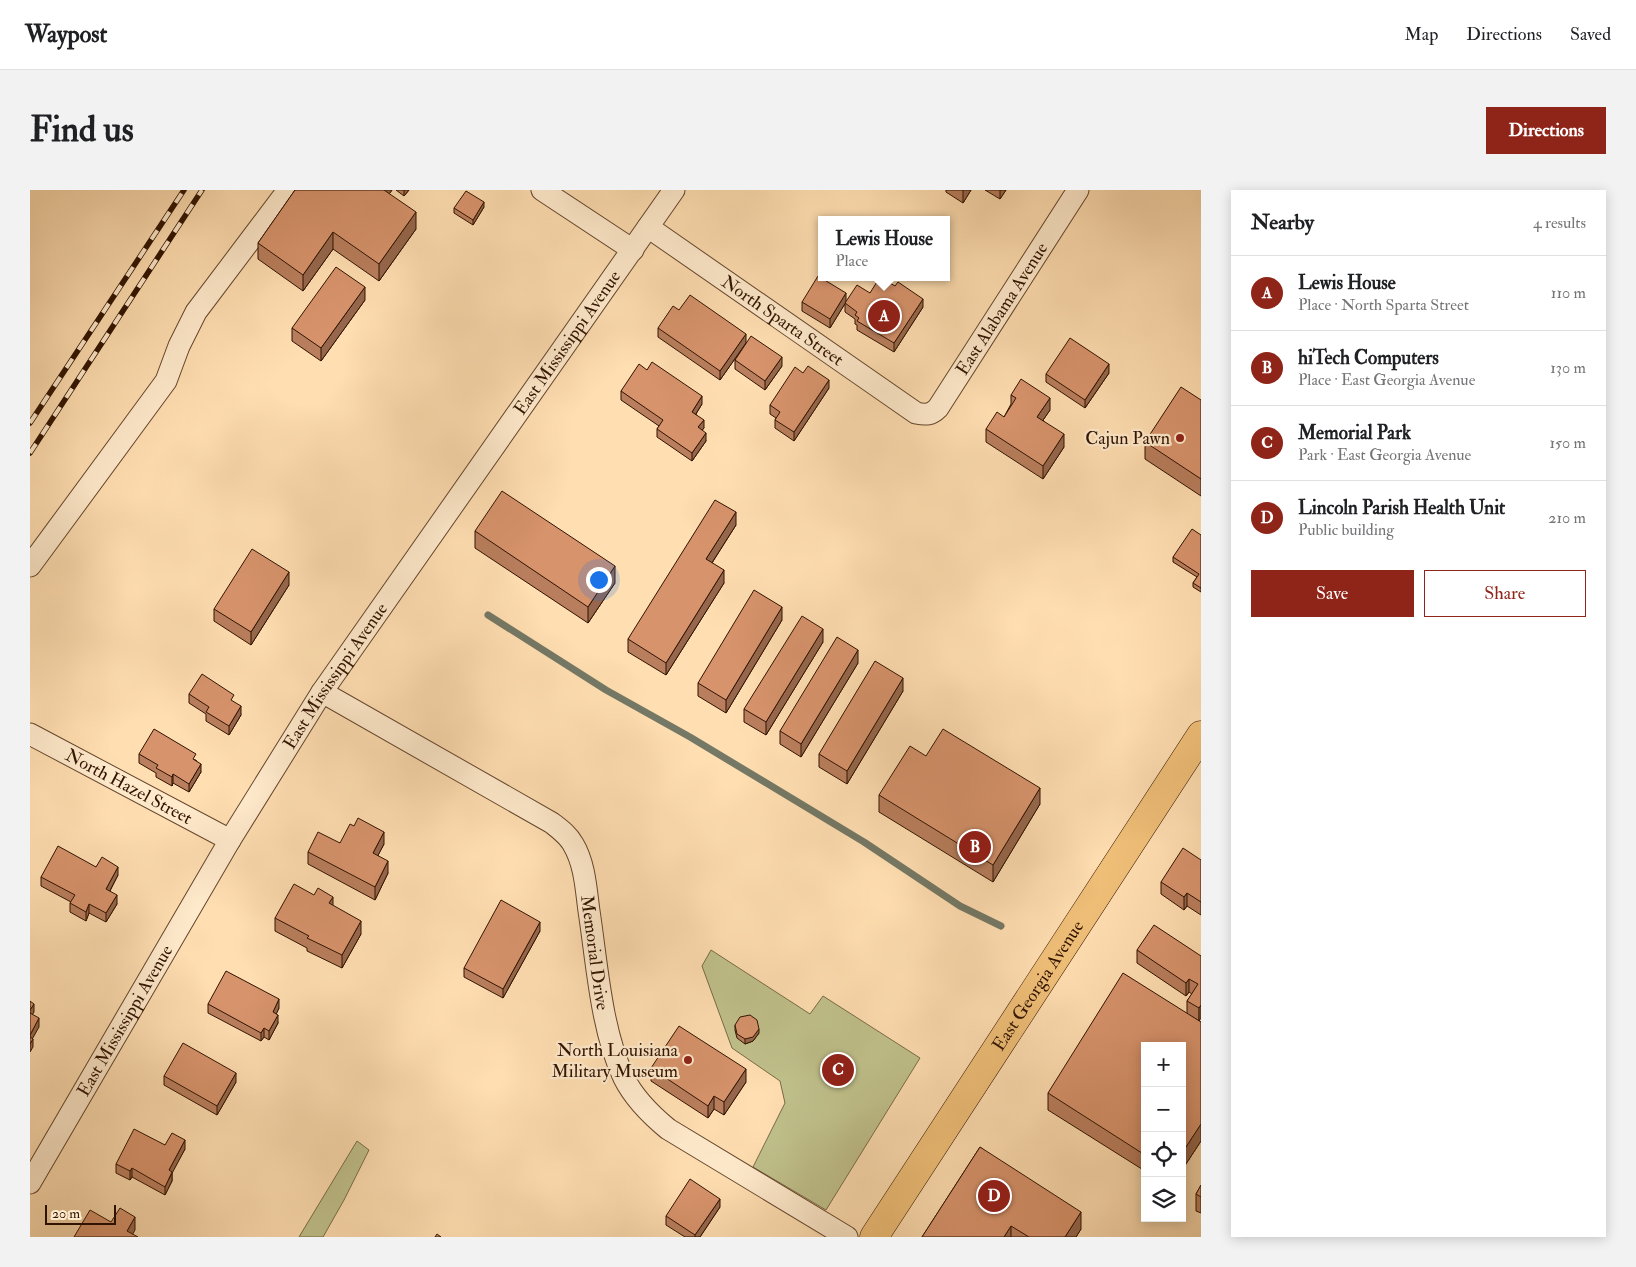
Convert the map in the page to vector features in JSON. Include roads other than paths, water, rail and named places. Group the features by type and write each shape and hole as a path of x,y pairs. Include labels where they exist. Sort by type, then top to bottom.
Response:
{"main road":[{"name":"East Georgia Avenue","path":"874,1237 1201,735"}],"street":[{"path":"30,566 166,381 178,346 196,312 288,190"},
{"path":"542,190 633,250"},
{"name":"East Mississippi Avenue","path":"30,1183 230,840 322,692 674,190"},
{"name":"East Alabama Avenue","path":"916,413 925,415 932,413 938,408 1078,190"},
{"name":"North Sparta Street","path":"648,227 916,413"},
{"name":"Memorial Drive","path":"322,692 565,832 574,846 584,876 604,1015 619,1066 631,1089 643,1105 668,1129 846,1237"},
{"name":"North Hazel Street","path":"30,734 230,840"}],"waterway":[{"path":"488,615 606,690 690,737 864,842 960,906 1001,926"}],"railway":[{"path":"30,423 184,190"},
{"path":"30,453 202,190"}],"place":[{"name":"Lewis House","path":"884,316"},
{"name":"Cajun Pawn","path":"1180,438"},
{"name":"hiTech Computers","path":"975,847"},
{"name":"North Louisiana Military Museum","path":"688,1060"},
{"name":"Memorial Park","path":"838,1070"},
{"name":"Lincoln Parish Health Unit","path":"994,1196"}]}
